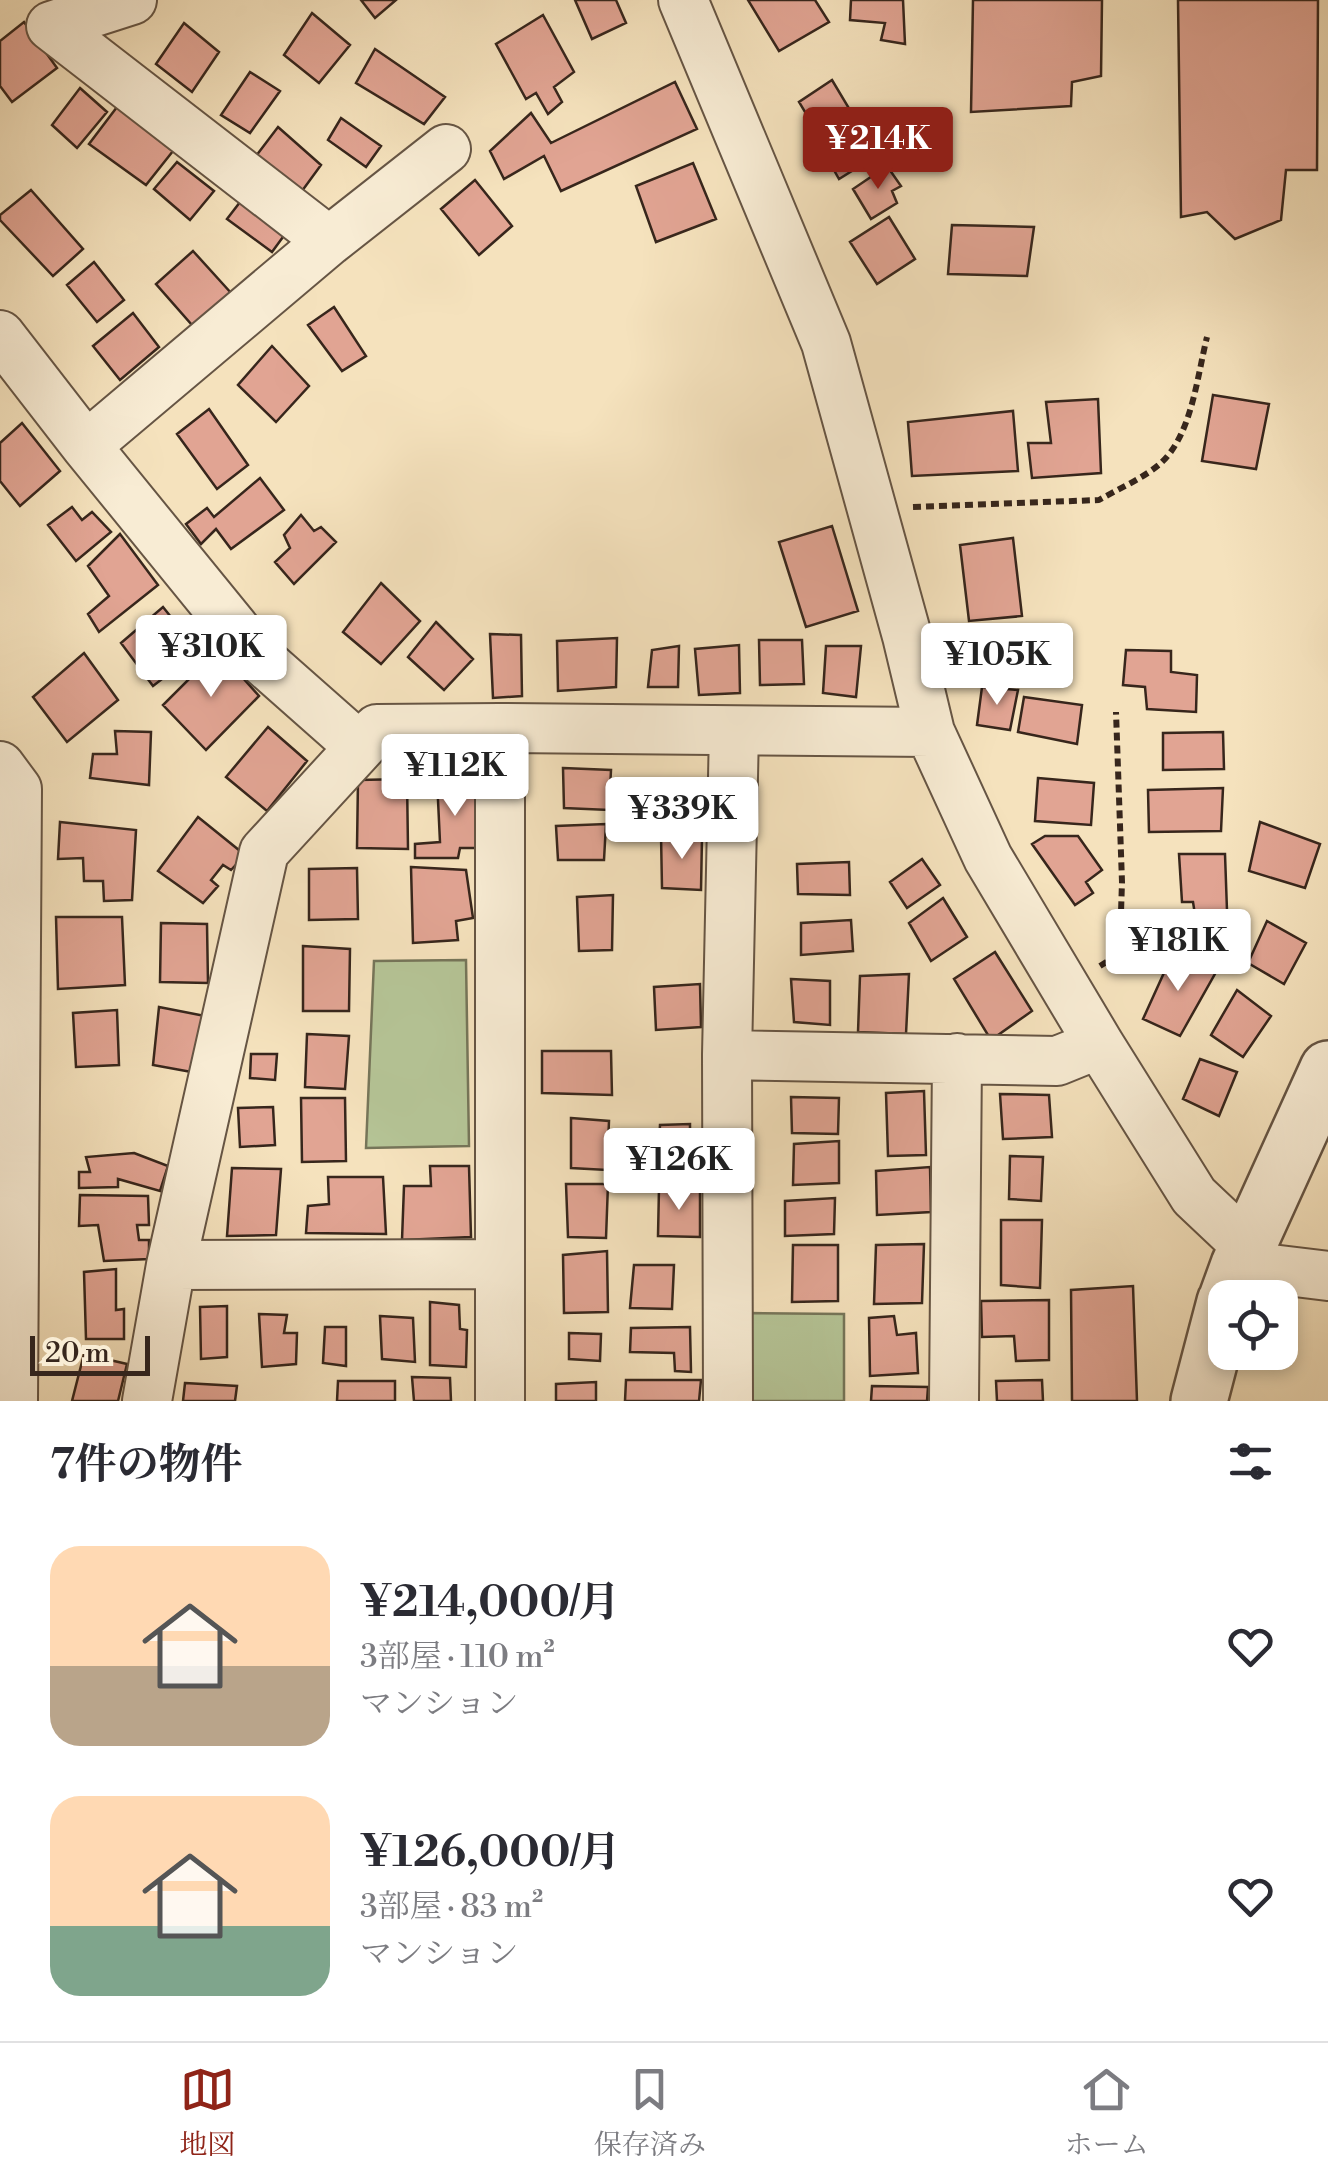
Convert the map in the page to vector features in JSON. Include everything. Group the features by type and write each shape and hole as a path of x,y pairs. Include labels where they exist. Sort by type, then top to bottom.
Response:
{"street":[{"path":"132,0 51,26 329,241"},
{"path":"682,0 826,342 930,732 988,858 1194,1196 1234,1278"},
{"path":"86,446 329,241 446,149"},
{"path":"0,335 257,656 360,747"},
{"path":"500,728 500,1401"},
{"path":"147,1401 171,1266 264,852 377,729 930,732"},
{"path":"728,1401 727,1055 734,732"},
{"path":"0,766 18,789 12,1401"},
{"path":"727,1055 1057,1061 1099,1044"},
{"path":"954,1401 957,1058"},
{"path":"1200,1401 1234,1278 1328,1071"},
{"path":"171,1266 500,1264"},
{"path":"1234,1278 1328,1276"}],"path":[{"path":"872,509 1098,500 1161,463 1184,432 1207,338"},
{"path":"1064,987 1111,960 1120,943 1122,882 1116,712"}],"green space":[{"path":"466,960 469,1146 366,1148 374,961"},
{"path":"749,1313 844,1314 844,1401 747,1401"}],"building":[{"path":"361,0 396,0 375,18"},
{"path":"575,0 616,0 626,23 592,39"},
{"path":"748,0 815,0 829,22 779,51"},
{"path":"851,0 903,0 905,44 881,40 885,23 850,20"},
{"path":"973,0 1102,0 1101,76 1072,82 1071,106 971,112"},
{"path":"1178,0 1318,0 1317,170 1286,170 1281,220 1235,239 1207,212 1181,217"},
{"path":"312,13 350,45 319,83 284,55"},
{"path":"543,15 574,72 554,87 562,102 548,114 536,93 526,99 496,44"},
{"path":"24,22 57,68 12,102 0,86 0,41"},
{"path":"184,23 219,52 192,92 156,64"},
{"path":"375,49 445,97 424,124 356,83"},
{"path":"250,72 280,91 250,133 221,115"},
{"path":"832,80 850,110 817,132 799,102"},
{"path":"675,82 697,129 561,191 544,156 504,179 490,151 531,113 551,143"},
{"path":"80,88 107,112 77,148 52,125"},
{"path":"117,107 173,151 146,185 89,144"},
{"path":"867,116 887,149 839,179 821,147"},
{"path":"341,118 381,146 366,167 328,140"},
{"path":"278,127 321,165 302,191 256,156"},
{"path":"177,162 214,191 190,220 154,189"},
{"path":"693,163 716,219 656,242 636,186"},
{"path":"887,166 901,186 892,191 897,203 871,219 853,189"},
{"path":"475,180 512,226 479,255 441,209"},
{"path":"31,190 83,249 53,276 0,220 0,215"},
{"path":"247,193 291,226 272,252 227,219"},
{"path":"889,217 915,259 877,284 850,242"},
{"path":"952,225 1034,227 1027,276 948,274"},
{"path":"193,251 232,294 192,325 156,284"},
{"path":"94,262 124,300 97,322 67,285"},
{"path":"334,307 366,356 342,371 308,325"},
{"path":"133,313 159,347 120,380 93,346"},
{"path":"272,346 309,386 276,422 238,385"},
{"path":"1213,395 1269,404 1256,469 1202,461"},
{"path":"1098,399 1101,473 1032,478 1028,443 1051,443 1046,402"},
{"path":"209,409 248,465 217,489 177,434"},
{"path":"1013,411 1018,471 912,476 908,422"},
{"path":"22,423 60,471 20,506 0,481 0,443"},
{"path":"260,478 284,510 231,549 216,529 201,544 186,524 207,508 214,517"},
{"path":"72,507 82,520 92,512 111,532 76,561 48,525"},
{"path":"301,515 314,531 321,527 336,542 294,584 275,562 290,548 284,535"},
{"path":"832,526 858,611 806,627 779,542"},
{"path":"120,534 158,585 99,632 88,614 109,596 88,566"},
{"path":"1013,538 1022,616 969,621 960,545"},
{"path":"381,583 420,621 381,664 343,632"},
{"path":"163,607 198,651 153,686 121,643"},
{"path":"436,622 473,659 444,690 408,657"},
{"path":"490,634 521,635 522,696 493,698"},
{"path":"978,637 1028,643 1023,677 978,669"},
{"path":"617,638 616,687 558,691 557,641"},
{"path":"759,640 802,640 804,684 760,685"},
{"path":"739,645 740,693 699,695 695,649"},
{"path":"679,646 678,687 648,687 652,650"},
{"path":"826,646 861,646 856,697 823,693"},
{"path":"218,650 259,696 206,750 163,705"},
{"path":"1126,650 1171,651 1171,672 1197,675 1196,712 1147,709 1145,687 1123,685"},
{"path":"84,653 118,700 67,742 33,697"},
{"path":"982,687 1018,690 1010,730 977,725"},
{"path":"1024,697 1082,705 1077,744 1018,732"},
{"path":"268,727 307,761 267,811 226,777"},
{"path":"115,731 151,732 149,785 90,778 93,754 117,754"},
{"path":"1223,732 1224,769 1163,770 1163,733"},
{"path":"563,768 611,770 609,810 564,808"},
{"path":"479,777 480,848 460,848 458,858 415,858 415,844 440,842 437,779"},
{"path":"1038,778 1094,783 1091,825 1035,821"},
{"path":"407,779 408,849 357,848 358,780"},
{"path":"1223,788 1221,831 1149,832 1148,790"},
{"path":"647,789 696,789 697,820 647,820"},
{"path":"198,817 245,855 231,870 223,865 211,880 218,886 203,903 158,871"},
{"path":"60,822 136,830 132,900 104,901 103,881 84,881 83,858 58,859"},
{"path":"1260,822 1320,844 1305,888 1249,871"},
{"path":"606,824 604,860 558,860 556,826"},
{"path":"661,835 702,837 701,890 662,888"},
{"path":"1045,836 1078,836 1102,870 1086,882 1093,893 1075,905 1032,844"},
{"path":"1179,854 1225,854 1228,939 1199,940 1193,902 1182,902"},
{"path":"922,859 940,885 907,908 890,882"},
{"path":"849,862 850,895 798,894 797,864"},
{"path":"411,867 466,870 473,918 456,921 458,940 413,943"},
{"path":"357,868 358,919 309,920 309,869"},
{"path":"613,895 612,950 579,951 577,897"},
{"path":"943,898 967,937 931,961 909,923"},
{"path":"56,917 122,917 125,985 58,989"},
{"path":"851,920 853,951 801,955 801,923"},
{"path":"1267,921 1306,943 1284,984 1248,963"},
{"path":"161,923 207,924 208,983 160,982"},
{"path":"303,946 350,949 349,1011 303,1011"},
{"path":"995,952 1032,1011 991,1040 954,979"},
{"path":"1173,953 1216,972 1180,1036 1143,1019"},
{"path":"909,974 906,1034 858,1032 860,976"},
{"path":"791,979 830,981 830,1025 794,1022"},
{"path":"700,984 701,1027 656,1030 654,987"},
{"path":"1237,990 1271,1016 1243,1057 1211,1035"},
{"path":"159,1007 205,1016 197,1073 153,1065"},
{"path":"117,1010 119,1065 76,1067 73,1013"},
{"path":"307,1034 349,1036 345,1089 305,1087"},
{"path":"542,1051 611,1051 612,1095 542,1093"},
{"path":"251,1054 277,1054 275,1080 250,1078"},
{"path":"1200,1059 1237,1072 1219,1116 1183,1099"},
{"path":"924,1091 926,1155 888,1156 886,1093"},
{"path":"1000,1094 1049,1095 1052,1137 1003,1139"},
{"path":"791,1097 839,1098 838,1134 792,1133"},
{"path":"301,1098 345,1098 346,1161 302,1162"},
{"path":"273,1107 275,1145 240,1147 238,1108"},
{"path":"571,1118 609,1121 607,1170 571,1168"},
{"path":"690,1124 690,1173 647,1175 645,1148 659,1145 660,1125"},
{"path":"839,1141 839,1183 793,1185 794,1144"},
{"path":"134,1153 168,1166 160,1191 118,1179 118,1187 79,1188 79,1172 90,1172 86,1157"},
{"path":"1010,1156 1043,1157 1041,1201 1009,1199"},
{"path":"430,1166 469,1166 471,1237 402,1240 404,1186 431,1186"},
{"path":"930,1167 931,1212 877,1215 876,1171"},
{"path":"232,1168 281,1169 276,1235 227,1236"},
{"path":"328,1177 383,1177 386,1234 306,1233 308,1206 329,1204"},
{"path":"566,1184 608,1184 606,1238 568,1237"},
{"path":"659,1188 700,1189 700,1237 658,1236"},
{"path":"80,1195 148,1196 149,1225 137,1225 139,1240 149,1240 149,1259 104,1261 98,1225 79,1226"},
{"path":"835,1198 834,1234 785,1236 785,1201"},
{"path":"1001,1220 1042,1220 1040,1288 1001,1285"},
{"path":"924,1244 922,1303 874,1304 876,1245"},
{"path":"793,1245 838,1245 838,1301 792,1302"},
{"path":"607,1251 608,1312 564,1313 563,1255"},
{"path":"634,1265 674,1265 672,1309 630,1308"},
{"path":"116,1269 116,1310 124,1309 124,1339 86,1339 84,1272"},
{"path":"1133,1286 1137,1401 1072,1401 1071,1290"},
{"path":"1049,1300 1049,1360 1016,1361 1014,1336 982,1337 981,1301"},
{"path":"430,1302 459,1305 460,1329 467,1330 466,1367 430,1365"},
{"path":"227,1306 227,1357 201,1359 200,1307"},
{"path":"259,1314 287,1315 284,1333 297,1333 296,1364 262,1367"},
{"path":"380,1316 413,1318 415,1362 382,1359"},
{"path":"894,1316 897,1335 916,1333 918,1373 870,1376 869,1318"},
{"path":"325,1327 346,1327 346,1366 323,1363"},
{"path":"690,1327 691,1372 675,1371 674,1353 630,1352 631,1328"},
{"path":"569,1333 601,1334 600,1361 569,1359"},
{"path":"84,1354 127,1364 118,1401 72,1401"},
{"path":"412,1377 450,1378 451,1401 414,1401"},
{"path":"626,1380 701,1380 699,1401 625,1401"},
{"path":"1042,1380 1043,1401 997,1401 996,1381"},
{"path":"338,1381 395,1381 395,1401 337,1401"},
{"path":"596,1382 596,1401 556,1401 556,1384"},
{"path":"185,1383 237,1386 235,1401 183,1401"},
{"path":"872,1386 928,1387 927,1401 871,1401"}]}
